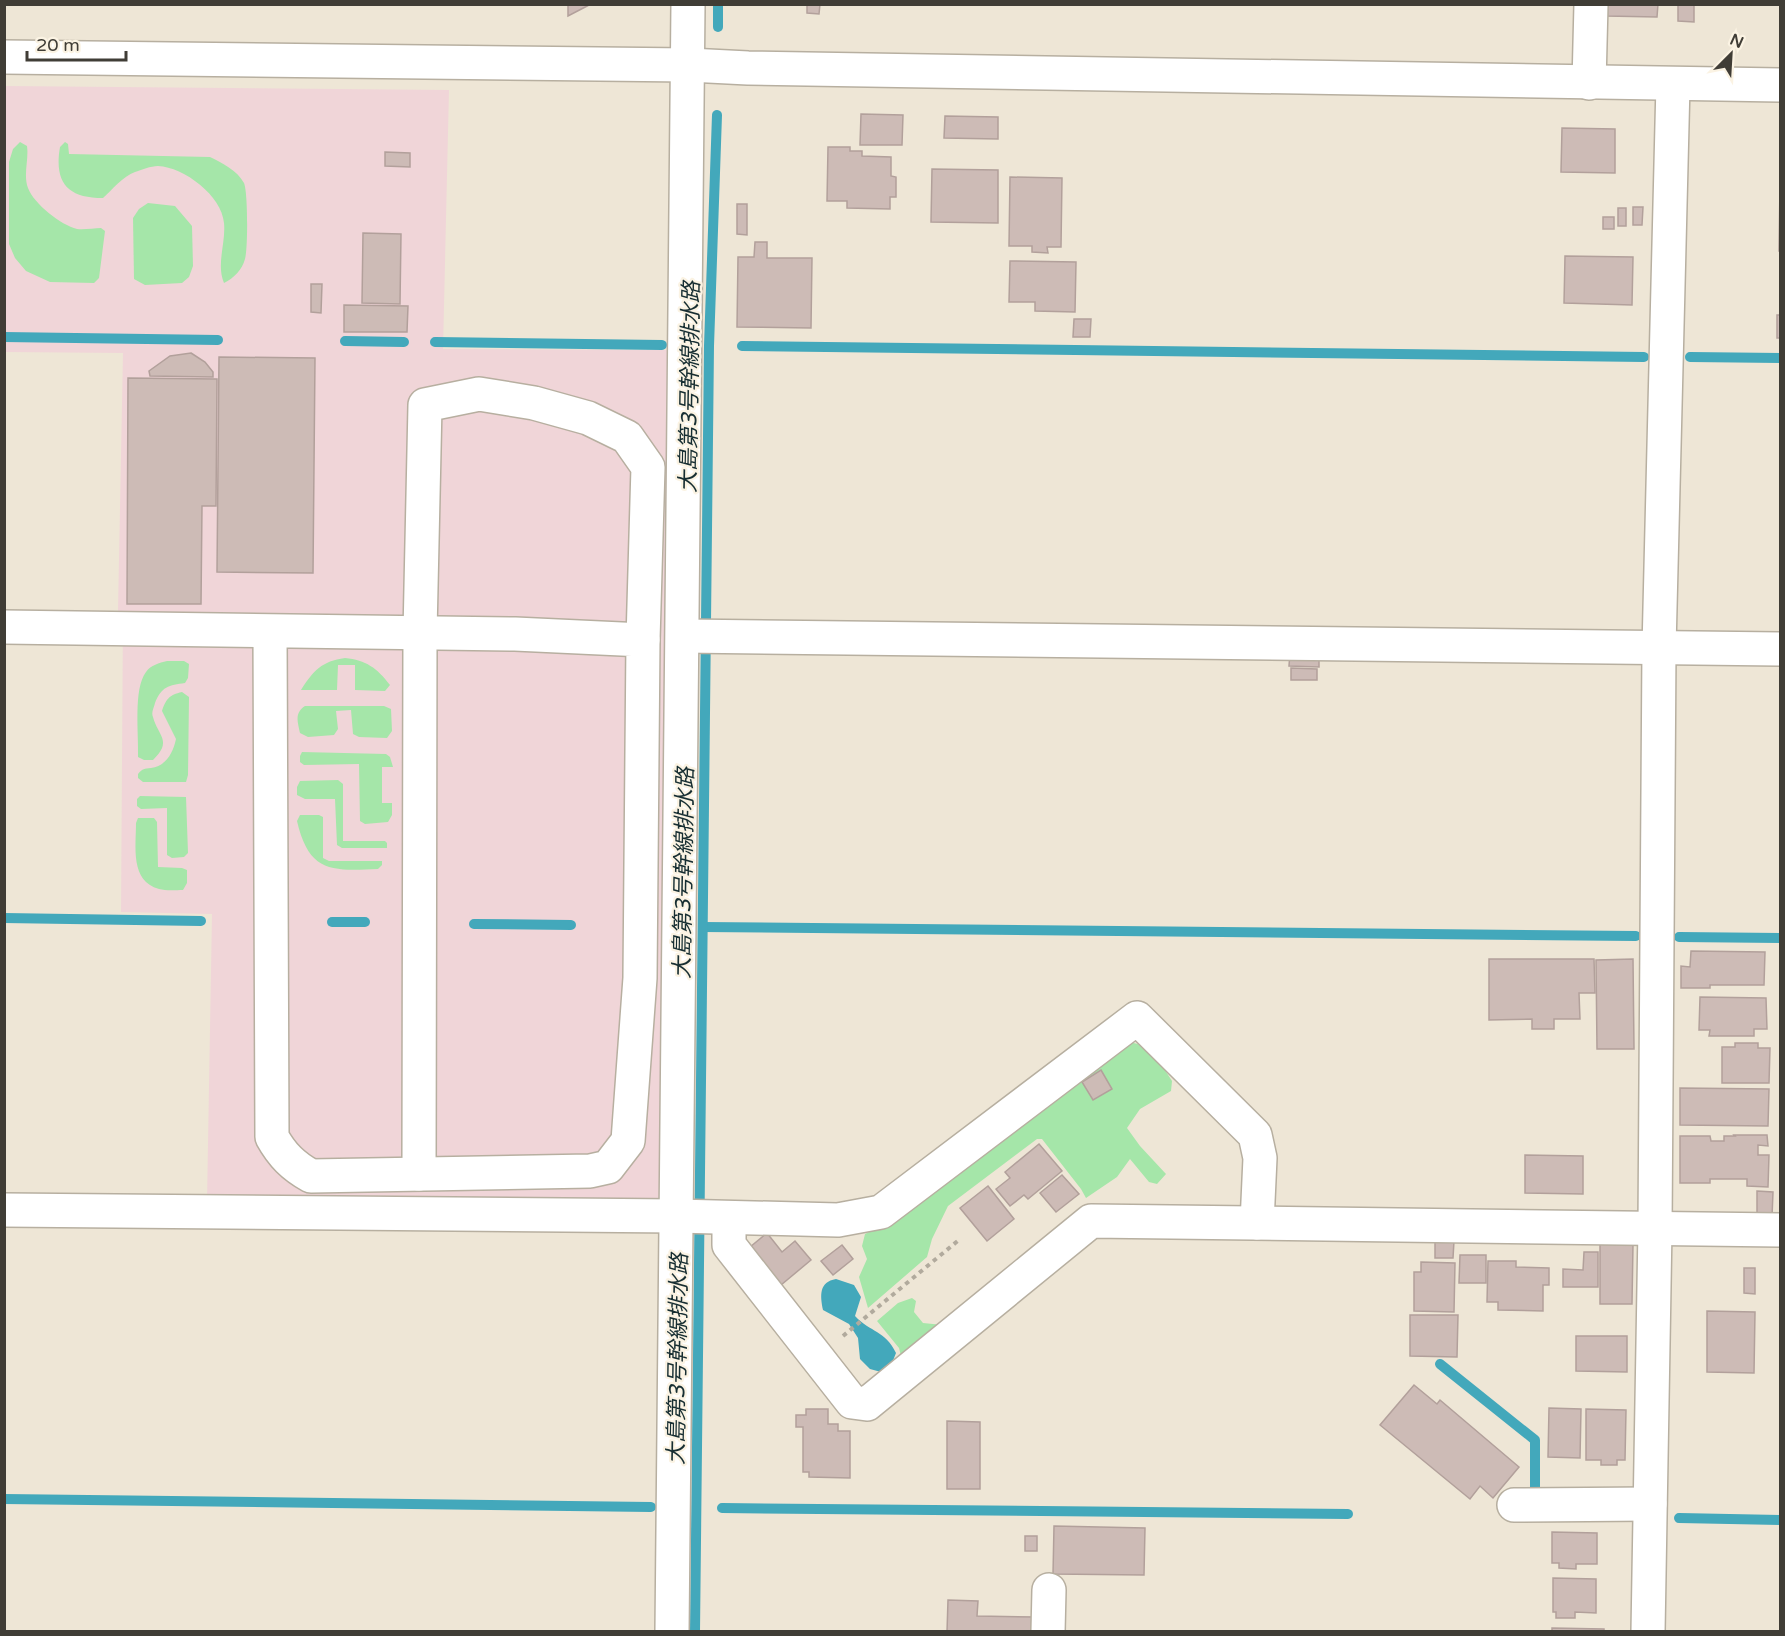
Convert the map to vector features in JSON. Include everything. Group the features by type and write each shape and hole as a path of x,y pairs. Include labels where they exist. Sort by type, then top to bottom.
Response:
{"street":[{"path":"672,1632 702,1217 687,636 688,4"},
{"path":"1589,83 1591,4"},
{"path":"4,57 688,65 748,68 1780,85"},
{"path":"1648,1632 1655,1228 1659,648 1673,84"},
{"path":"270,632 272,1137 282,1153 296,1168 310,1176 590,1171 608,1167 628,1141 640,978 643,640 648,467 627,437 588,418 534,403 479,394 425,405 420,633 419,1174"},
{"path":"4,627 516,634 643,640"},
{"path":"687,636 1780,649"},
{"path":"4,1210 838,1220 881,1212 1137,1018 1255,1135 1260,1158 1257,1222"},
{"path":"702,1217 729,1245 852,1402 867,1404 1091,1221 1780,1230"},
{"path":"1514,1505 1650,1504"},
{"path":"1048,1632 1049,1590"}],"path":[{"path":"848,1333 960,1239"}],"shaded area":[{"path":"5,86 449,90 443,349 671,350 664,1199 207,1202 212,914 121,912 123,613 118,612 123,353 5,352"}],"green space":[{"path":"20,142 27,146 26,178 28,188 36,201 71,227 101,228 105,231 99,278 94,283 50,282 26,271 15,258 9,244 9,162 13,149"},
{"path":"65,142 68,144 69,154 210,157 229,167 244,183 246,197 246,253 240,270 224,283 221,268 224,231 222,213 209,193 190,177 168,168 155,166 131,174 103,198 80,195 66,186 61,179 60,147"},
{"path":"148,203 175,206 192,226 193,266 189,277 182,283 145,285 134,279 133,218 139,209"},
{"path":"345,658 370,666 390,685 385,691 355,690 355,665 338,665 337,690 301,690 310,677 324,664"},
{"path":"167,661 184,661 189,664 188,678 185,683 166,688 157,698 152,715 162,738 162,748 153,760 144,760 138,757 139,689 148,670"},
{"path":"182,692 189,697 186,782 143,782 138,778 138,774 144,769 161,765 173,749 176,739 162,711 169,698"},
{"path":"305,706 384,706 391,709 392,731 387,738 359,737 353,734 351,710 336,711 338,729 334,735 308,737 300,733 298,721 299,712"},
{"path":"302,752 386,754 390,757 393,767 382,767 382,803 392,803 392,815 388,822 365,824 360,821 359,764 304,765 300,762"},
{"path":"338,780 343,784 343,841 385,841 387,848 342,848 337,845 335,799 305,799 297,795 300,781"},
{"path":"140,796 186,797 188,853 184,857 172,858 167,855 167,808 141,809 137,806 137,799"},
{"path":"300,815 323,817 323,858 329,861 382,861 382,865 378,869 348,870 325,865 316,860 308,851 302,838 297,821"},
{"path":"138,818 154,818 157,822 158,867 187,870 187,883 183,890 159,889 143,879 139,871 136,852"},
{"path":"1129,1042 1138,1044 1161,1064 1172,1081 1171,1091 1140,1109 1127,1128 1166,1174 1157,1184 1149,1182 1130,1159 1117,1177 1086,1198 1042,1139 1037,1139 948,1206 932,1239 927,1257 868,1308 859,1277 867,1259 862,1246 865,1234 887,1223"},
{"path":"912,1298 916,1301 914,1312 923,1323 943,1325 901,1356 899,1348 877,1321 898,1303"}],"water":[{"path":"836,1279 854,1285 861,1297 855,1316 887,1340 896,1353 892,1363 881,1372 870,1369 860,1359 858,1338 849,1324 823,1310 822,1290 826,1283"}],"building":[{"path":"568,4 591,4 568,16"},
{"path":"807,4 820,4 819,14 807,13"},
{"path":"1606,4 1658,4 1657,17 1606,16"},
{"path":"1678,4 1694,4 1694,22 1678,21"},
{"path":"861,114 903,115 902,145 860,145"},
{"path":"945,116 998,117 998,139 944,138"},
{"path":"1562,128 1615,129 1615,173 1561,172"},
{"path":"828,147 850,147 850,151 862,151 862,156 891,157 891,176 896,177 896,197 890,197 890,209 847,208 847,201 827,201"},
{"path":"385,152 410,153 410,167 385,166"},
{"path":"932,169 998,170 998,223 931,222"},
{"path":"1010,177 1062,178 1061,247 1047,247 1048,253 1032,252 1032,246 1009,246"},
{"path":"1780,185 1780,251 1779,251"},
{"path":"737,204 747,204 747,235 737,234"},
{"path":"1633,207 1643,207 1642,225 1633,225"},
{"path":"1618,208 1626,208 1626,226 1618,226"},
{"path":"1603,217 1614,217 1614,229 1603,229"},
{"path":"363,233 401,234 400,304 362,303"},
{"path":"755,242 767,242 767,258 812,258 811,328 737,327 738,257 754,257"},
{"path":"1565,256 1633,257 1632,305 1564,303"},
{"path":"1010,261 1076,262 1075,312 1035,311 1035,302 1009,302"},
{"path":"311,284 322,284 321,313 311,312"},
{"path":"344,305 408,306 407,332 344,332"},
{"path":"1777,315 1780,315 1780,338 1777,338"},
{"path":"1074,319 1091,319 1090,337 1073,337"},
{"path":"191,353 205,362 213,372 213,377 150,376 149,371 170,356"},
{"path":"219,357 315,358 313,573 217,572"},
{"path":"128,378 217,379 216,506 202,506 201,604 127,604"},
{"path":"1290,653 1319,653 1319,667 1289,666"},
{"path":"1291,668 1317,669 1317,680 1291,680"},
{"path":"1691,951 1765,952 1764,985 1710,985 1710,988 1681,988 1681,966 1690,967"},
{"path":"1489,959 1594,959 1595,993 1579,993 1580,1019 1554,1019 1554,1029 1532,1029 1532,1019 1489,1020"},
{"path":"1633,959 1634,1049 1597,1049 1596,960"},
{"path":"1700,997 1766,998 1767,1029 1754,1029 1754,1036 1709,1036 1710,1030 1699,1030"},
{"path":"1735,1043 1758,1043 1758,1048 1770,1048 1769,1083 1722,1083 1722,1047 1735,1047"},
{"path":"1101,1070 1112,1089 1093,1100 1082,1082"},
{"path":"1680,1088 1769,1089 1768,1126 1680,1125"},
{"path":"1767,1135 1768,1146 1758,1145 1758,1155 1769,1155 1768,1187 1747,1186 1747,1179 1710,1179 1710,1183 1680,1183 1680,1136 1710,1136 1711,1141 1724,1141 1724,1136"},
{"path":"1039,1144 1062,1171 1028,1199 1024,1195 1010,1206 996,1189 1010,1178 1005,1172"},
{"path":"1525,1155 1583,1156 1583,1194 1525,1193"},
{"path":"1062,1175 1079,1194 1056,1212 1040,1193"},
{"path":"988,1186 1014,1219 987,1241 960,1208"},
{"path":"1757,1191 1773,1192 1772,1217 1757,1216"},
{"path":"767,1233 782,1252 795,1241 811,1260 781,1285 750,1247"},
{"path":"1435,1241 1454,1241 1453,1258 1435,1258"},
{"path":"1600,1243 1633,1244 1632,1304 1600,1304"},
{"path":"842,1245 853,1259 833,1275 821,1261"},
{"path":"1584,1252 1598,1252 1598,1287 1563,1287 1563,1269 1583,1270"},
{"path":"1460,1255 1486,1255 1486,1283 1459,1283"},
{"path":"1488,1261 1516,1261 1516,1267 1549,1268 1549,1285 1543,1285 1543,1311 1498,1310 1498,1302 1487,1302"},
{"path":"1421,1262 1455,1263 1454,1312 1414,1311 1414,1272 1421,1272"},
{"path":"1744,1268 1755,1268 1755,1294 1744,1293"},
{"path":"1707,1311 1755,1312 1754,1373 1707,1372"},
{"path":"1410,1315 1458,1315 1457,1357 1410,1356"},
{"path":"1576,1336 1627,1336 1627,1372 1576,1371"},
{"path":"1414,1385 1437,1404 1440,1400 1519,1467 1493,1498 1480,1486 1470,1499 1380,1425"},
{"path":"1549,1408 1581,1409 1580,1458 1548,1457"},
{"path":"806,1409 828,1409 828,1424 838,1424 838,1431 850,1431 850,1478 809,1477 809,1472 803,1472 803,1427 796,1427 796,1415 806,1415"},
{"path":"1586,1409 1626,1410 1625,1460 1617,1460 1617,1465 1601,1465 1601,1460 1586,1460"},
{"path":"947,1421 980,1422 980,1489 947,1489"},
{"path":"1054,1526 1145,1528 1144,1575 1053,1574"},
{"path":"1552,1532 1597,1533 1597,1564 1576,1564 1576,1569 1559,1568 1559,1563 1552,1563"},
{"path":"1025,1536 1037,1536 1037,1551 1025,1551"},
{"path":"1553,1578 1596,1579 1596,1613 1575,1612 1575,1618 1556,1618 1556,1612 1553,1612"},
{"path":"948,1600 978,1601 977,1616 1035,1617 1035,1632 947,1632"},
{"path":"1552,1628 1604,1629 1604,1632 1552,1632"}],"waterway":[{"path":"718,4 718,27"},
{"name":"大島第3号幹線排水路","path":"695,1632 709,346 717,115"},
{"path":"4,337 218,340"},
{"path":"345,341 404,342"},
{"path":"435,342 662,345"},
{"path":"742,346 1644,357"},
{"path":"1690,357 1780,358"},
{"path":"4,918 201,921"},
{"path":"332,922 365,922"},
{"path":"474,924 571,925"},
{"path":"703,927 1636,936"},
{"path":"1679,937 1780,938"},
{"path":"1440,1364 1535,1440 1535,1490"},
{"path":"4,1499 651,1507"},
{"path":"722,1508 1348,1514"},
{"path":"1679,1518 1780,1520"}]}
